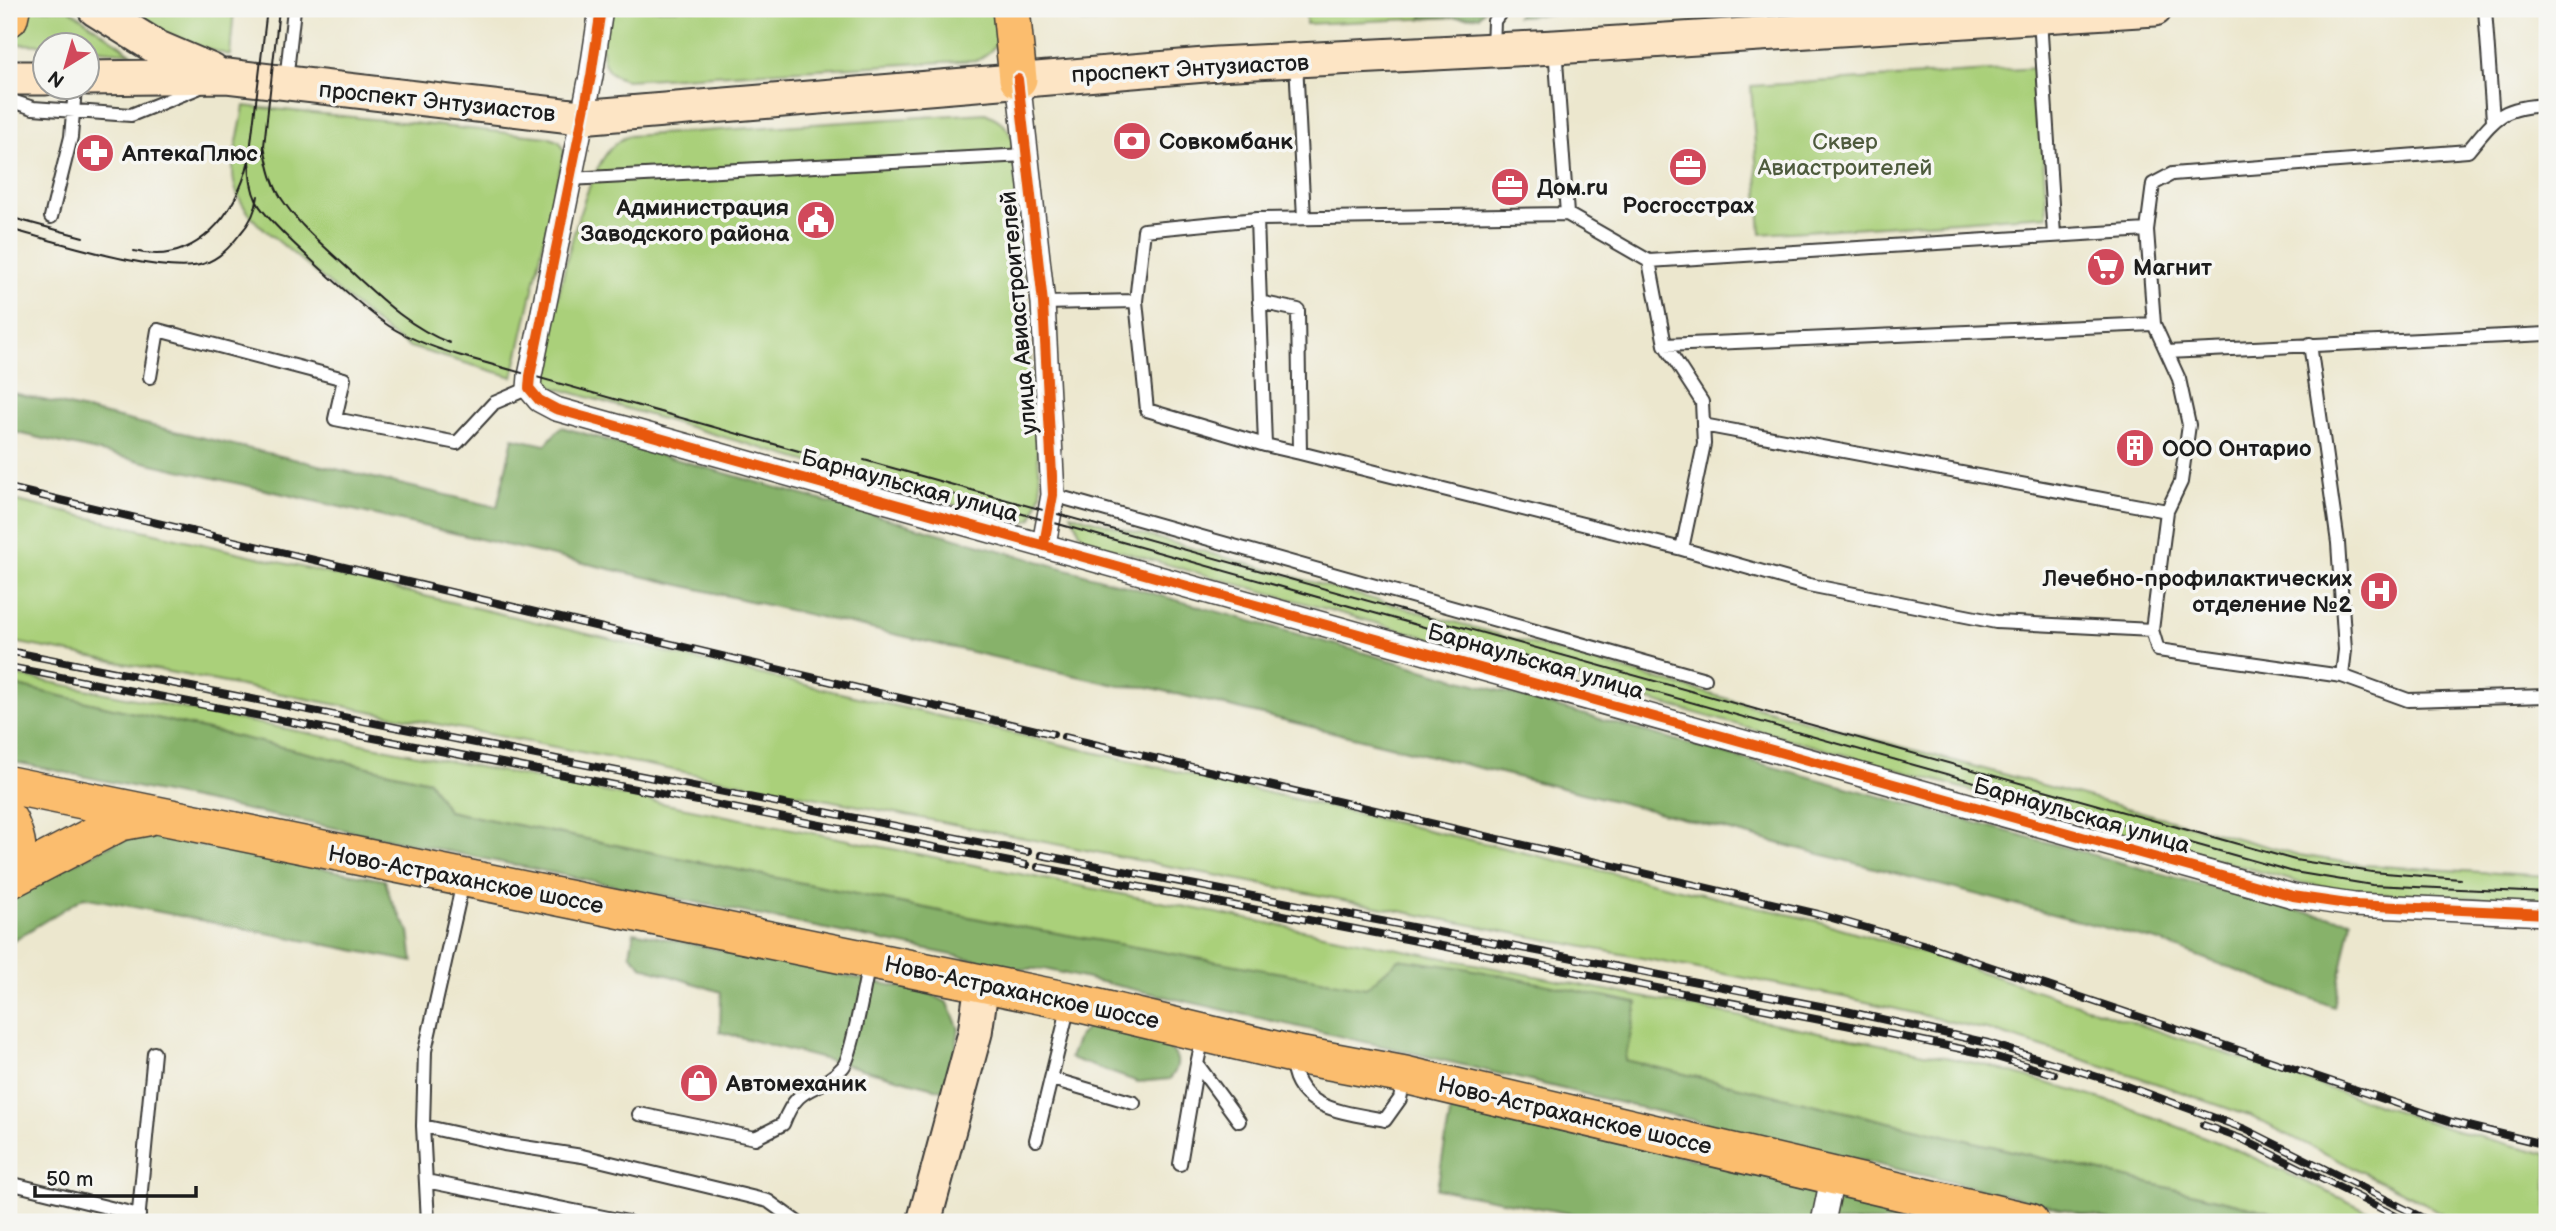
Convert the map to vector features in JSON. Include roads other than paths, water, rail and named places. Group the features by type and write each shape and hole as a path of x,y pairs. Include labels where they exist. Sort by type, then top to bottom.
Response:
{"main road":[{"path":"9,18 11,9"},
{"name":"проспект Энтузиастов","path":"95,9 156,47 190,64 227,76"},
{"name":"улица Авиастроителей","path":"1011,9 1018,79"},
{"name":"проспект Энтузиастов","path":"102,78 227,76 580,117 1018,79 2155,9"},
{"path":"9,78 32,78"},
{"name":"Ново-Астраханское шоссе","path":"9,785 1069,1001 1200,1048 1292,1054 1405,1076 2030,1222"},
{"path":"9,880 120,822 151,816"},
{"path":"9,821 17,842 17,854 9,871"},
{"path":"924,1222 975,1033 982,983"}],"street":[{"path":"529,388 580,117 591,76 601,9"},
{"name":"улица Авиастроителей","path":"1018,79 1043,303 1053,495 1044,544"},
{"name":"Барнаульская улица","path":"529,388 539,400 556,409 2293,895 2354,905 2547,914"},
{"path":"1823,1222 1833,1174"}],"lane":[{"path":"285,84 294,9"},
{"path":"1493,50 1494,21 1503,9"},
{"path":"2485,9 2493,120"},
{"path":"2040,16 2054,235"},
{"path":"1555,47 1567,214"},
{"path":"1296,62 1304,218"},
{"path":"9,100 33,108 131,115 227,76"},
{"path":"51,217 71,137 74,102"},
{"path":"2547,105 2517,107 2493,120 2468,151 2172,174 2153,184 2147,230 2154,324 2179,379 2189,425 2181,482 2167,511 2152,630 2158,650 2342,676 2408,700 2547,696"},
{"path":"569,179 1026,155"},
{"path":"2147,230 1649,261 1567,214 1257,219 1184,224 1144,230 1136,301 1147,410 1265,445 1682,549 1809,585 1996,622 2152,630"},
{"path":"1257,219 1265,445"},
{"path":"1649,261 1665,345 1702,402 1704,444 1682,549"},
{"path":"1043,303 1136,301"},
{"path":"1259,302 1298,310 1300,453"},
{"path":"1665,345 2154,324"},
{"path":"150,376 158,330 344,379 335,419 457,443 494,403 529,388"},
{"path":"2167,352 2547,334"},
{"path":"2309,344 2338,543 2345,650 2342,676"},
{"path":"1703,425 2167,511"},
{"path":"1053,495 1704,679"},
{"path":"428,1222 423,1126 425,1051 464,878"},
{"path":"639,1114 755,1138 783,1124 791,1103 803,1091 829,1080 845,1065 870,959"},
{"path":"1036,1140 1069,1001"},
{"path":"1200,1048 1239,1121"},
{"path":"1180,1164 1200,1048"},
{"path":"9,1183 139,1219 154,1053"},
{"path":"1292,1054 1292,1075 1312,1101 1385,1120 1400,1099 1405,1076"},
{"path":"1052,1079 1134,1103"},
{"path":"423,1126 504,1144 582,1156 768,1201 797,1222"},
{"path":"426,1181 628,1222"}],"tram line":[{"path":"134,251 156,254 176,251 194,243 210,232 235,199 249,160 267,9"},
{"path":"263,155 279,9"},
{"path":"264,145 277,191 305,228 392,308 419,328 450,343"},
{"path":"249,160 252,187 257,202 279,229 340,286 389,326 449,352 2294,872 2372,885 2547,893"},
{"path":"9,229 107,256 162,266 185,267 209,262 228,248 250,221 258,196"},
{"path":"9,217 83,237"},
{"path":"864,460 2295,860 2372,872 2460,879"}],"railway":[{"path":"9,488 1053,734"},
{"path":"9,651 1028,852"},
{"path":"9,667 1026,865"},
{"path":"1064,737 1818,914 1926,945 2452,1122 2547,1145"},
{"path":"1041,855 1846,1011 1988,1043 2127,1086 2245,1129 2431,1222"},
{"path":"1038,867 1846,1025 1986,1054 2054,1074"},
{"path":"2203,1125 2242,1139 2408,1222"}],"place":[{"name":"Совкомбанк","path":"1132,141"},
{"name":"АптекаПлюс","path":"95,153"},
{"name":"Росгосстрах","path":"1688,167"},
{"name":"Дом.ru","path":"1510,187"},
{"name":"Администрация Заводского района","path":"816,220"},
{"name":"Магнит","path":"2106,267"},
{"name":"ООО Онтарио","path":"2135,448"},
{"name":"Лечебно-профилактических отделение №2","path":"2379,591"},
{"name":"Автомеханик","path":"699,1083"}],"park label":[{"name":"Сквер Авиастроителей","path":"1845,154"}]}
